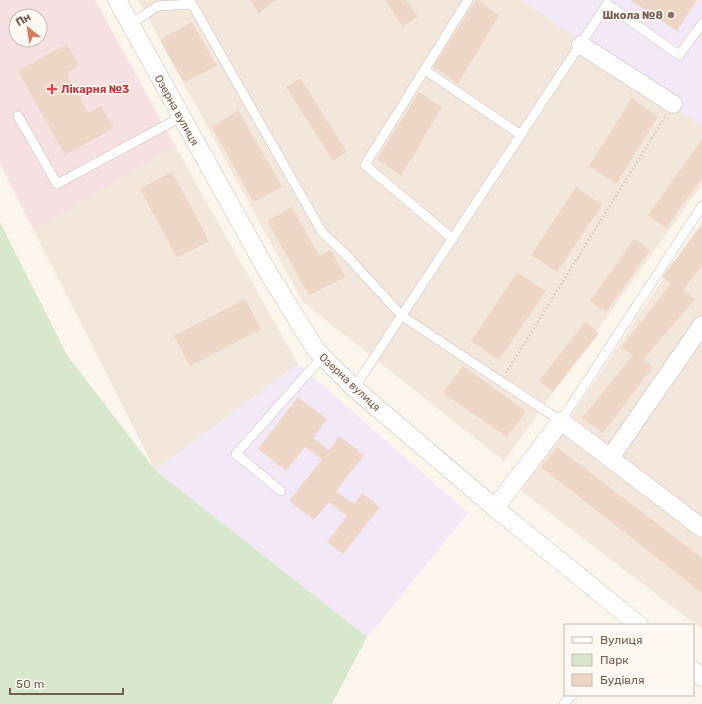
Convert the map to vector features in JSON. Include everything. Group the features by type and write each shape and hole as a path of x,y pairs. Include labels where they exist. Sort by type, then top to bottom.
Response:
{"street":[{"name":"Озерна вулиця","path":"117,0 266,269 316,350 354,388 636,624"},
{"path":"581,45 673,104"},
{"path":"610,458 702,325"},
{"path":"496,508 561,421 702,528"},
{"path":"694,671 702,677"}],"lane":[{"path":"452,239 365,165 468,0"},
{"path":"354,388 581,45 604,2 679,55 702,24"},
{"path":"130,24 158,6 192,4 322,232 345,254 402,316 561,421 702,206"},
{"path":"425,70 521,135"},
{"path":"18,116 57,184 181,116"},
{"path":"281,491 236,454 322,357"},
{"path":"564,704 571,696"}],"path":[{"path":"501,382 673,104"}],"shaded area":[{"path":"0,0 95,0 175,146 34,231 0,163"},
{"path":"138,0 522,0 702,127 702,184 504,461 303,302"},
{"path":"522,0 702,0 702,127"},
{"path":"175,146 298,364 155,470 34,231"},
{"path":"702,221 702,629 521,491"},
{"path":"298,364 468,513 367,637 155,470"}],"green space":[{"path":"0,222 67,355 155,470 367,637 332,704 0,704"}],"building":[{"path":"250,0 276,0 259,13"},
{"path":"385,0 406,0 418,16 403,27"},
{"path":"476,0 499,15 458,84 433,67"},
{"name":"Школа №8","path":"630,0 697,0 677,31"},
{"path":"192,22 217,66 184,83 160,40"},
{"name":"Лікарня №3","path":"67,44 79,66 67,73 88,113 101,106 114,128 65,155 18,71"},
{"path":"300,78 347,152 333,161 286,87"},
{"path":"419,92 442,107 401,176 377,159"},
{"path":"632,98 658,117 616,184 589,166"},
{"path":"238,110 282,187 253,202 212,127"},
{"path":"702,139 702,178 666,228 648,215"},
{"path":"172,172 209,241 177,258 140,189"},
{"path":"576,187 602,205 557,272 531,255"},
{"path":"292,207 319,256 331,250 345,277 309,295 267,221"},
{"path":"702,225 702,266 683,290 695,299 643,360 653,367 603,433 582,418 633,355 621,347 671,284 662,277"},
{"path":"634,239 650,250 606,312 590,301"},
{"path":"517,272 546,291 499,360 471,341"},
{"path":"245,299 261,329 190,366 174,336"},
{"path":"585,322 599,333 553,392 539,381"},
{"path":"463,366 526,411 507,437 443,393"},
{"path":"298,397 327,419 313,438 329,450 339,436 364,455 336,491 354,504 362,493 380,507 343,554 327,542 347,516 329,502 314,520 289,501 322,459 305,447 286,471 258,449"},
{"path":"557,447 702,558 702,593 541,467"}],"place":[{"name":"Школа №8","path":"671,15"},
{"name":"Лікарня №3","path":"52,89"}]}
